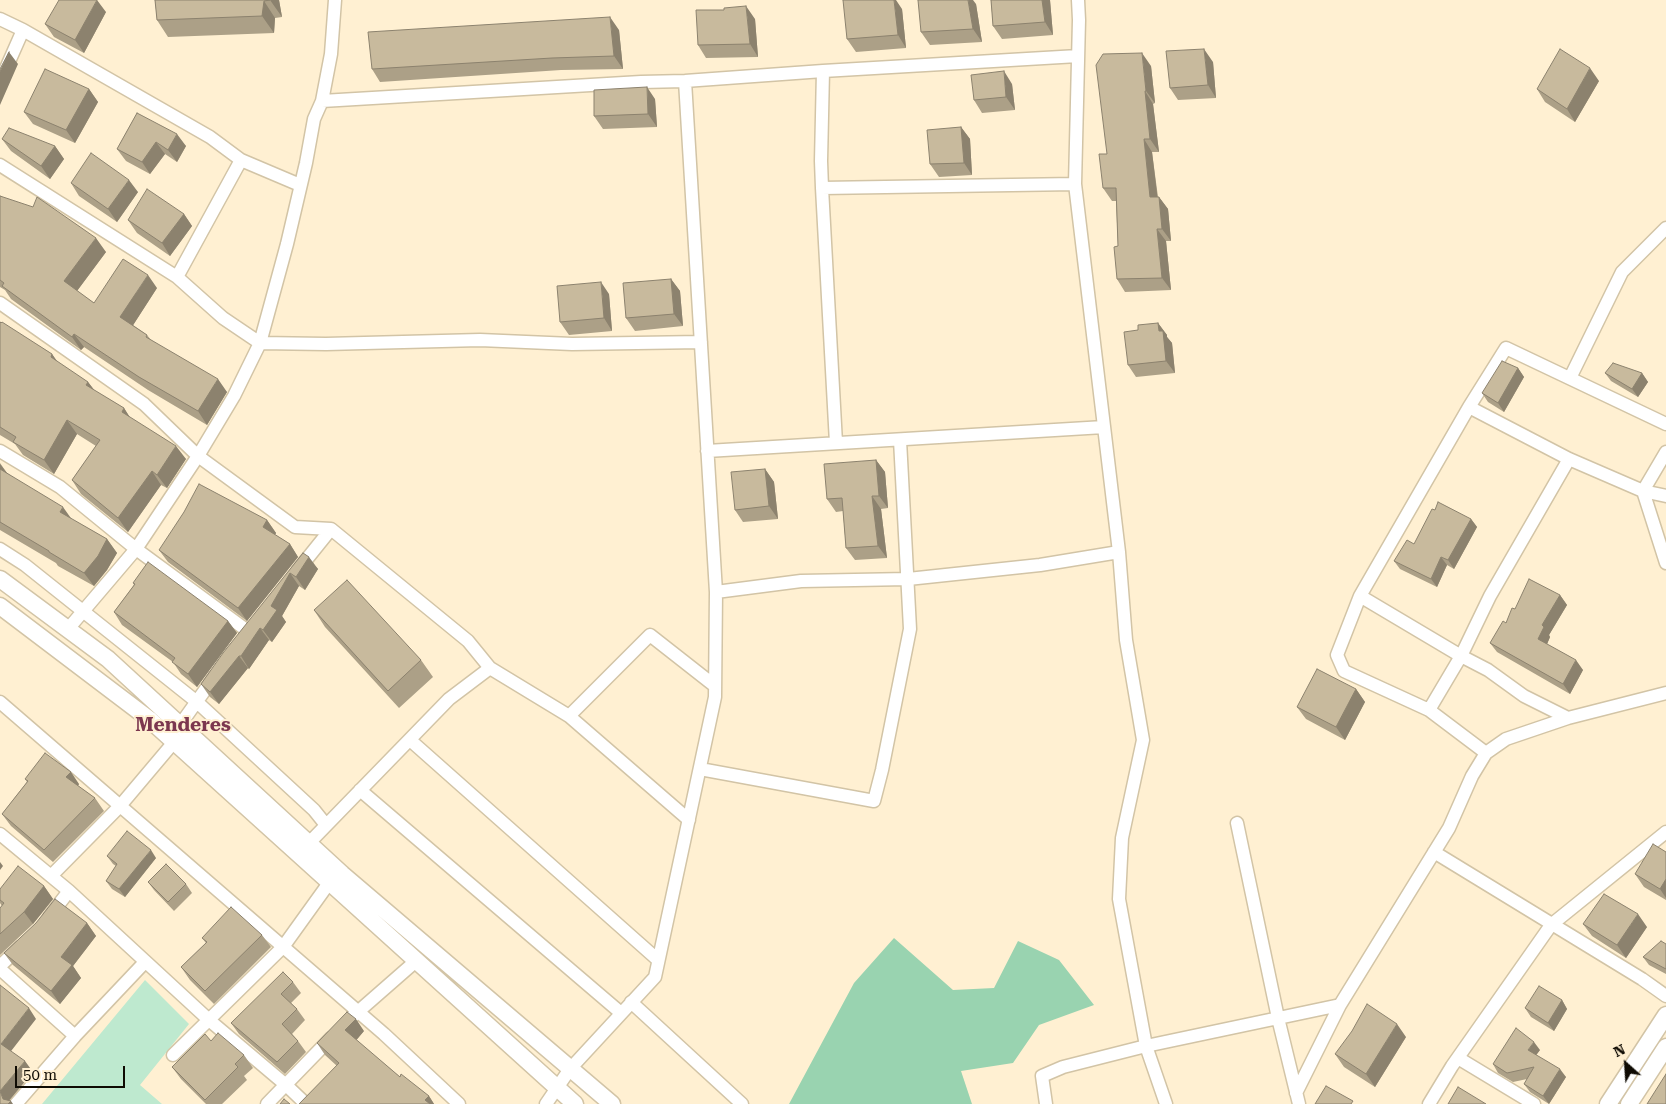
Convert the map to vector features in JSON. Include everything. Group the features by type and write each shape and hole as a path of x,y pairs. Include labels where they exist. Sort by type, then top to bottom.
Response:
{"main road":[{"path":"0,579 108,659 342,874 612,1104"},
{"path":"0,606 149,719 575,1104"},
{"path":"1608,1104 1666,1015"},
{"path":"1629,1104 1666,1047"}],"street":[{"path":"68,628 136,549 198,456 234,396 260,343 288,244 314,119 322,101 331,54 336,0"},
{"path":"1078,0 1075,184 1119,552 1126,640 1143,740 1122,838 1118,899 1146,1046 1166,1104"},
{"path":"0,19 23,30 210,137 241,160 300,185"},
{"path":"0,82 23,30"},
{"path":"322,101 685,81 1078,56"},
{"path":"823,71 820,161 836,443"},
{"path":"546,1104 570,1069 655,977 715,697 716,592 685,81"},
{"path":"177,277 241,160"},
{"path":"0,165 177,277 223,318 260,343 326,344 480,340 572,344 701,342"},
{"path":"822,188 1075,184"},
{"path":"1570,378 1622,272 1666,228"},
{"path":"0,303 144,404 198,456 294,527 331,529 468,641 490,668 569,716 688,820"},
{"path":"1486,753 1429,710 1344,671 1336,655 1360,596 1469,407 1506,348 1666,424"},
{"path":"1469,407 1570,458 1643,490 1666,496"},
{"path":"707,451 1104,427"},
{"path":"700,769 874,801 910,629 900,440"},
{"path":"0,450 60,488 136,549 249,632"},
{"path":"1666,452 1643,490 1666,564"},
{"path":"1429,710 1461,656 1490,596 1570,458"},
{"path":"290,581 331,529"},
{"path":"0,549 25,565 197,702 314,810 326,825"},
{"path":"716,592 801,581 908,579 1040,565 1119,552"},
{"path":"1360,596 1488,670 1524,696 1568,718"},
{"path":"569,716 650,635 715,686"},
{"path":"309,843 449,698 490,668"},
{"path":"180,725 220,670"},
{"path":"1298,1099 1340,1005 1449,828 1472,776 1486,753 1506,739 1568,718 1666,693"},
{"path":"2,707 358,1011 459,1104"},
{"path":"410,740 658,960"},
{"path":"51,876 120,806 174,742"},
{"path":"360,790 621,1013"},
{"path":"1237,823 1278,1018 1298,1099"},
{"path":"1429,1104 1458,1058 1551,924 1666,832"},
{"path":"0,834 51,876 209,1020 306,1104"},
{"path":"1434,852 1642,979 1666,996"},
{"path":"173,1055 283,947 329,883"},
{"path":"69,892 36,933 0,968 75,1036"},
{"path":"267,1104 358,1011 416,961"},
{"path":"16,1104 75,1036 145,962"},
{"path":"632,1002 742,1104"},
{"path":"1046,1104 1042,1076 1063,1067 1146,1046 1340,1005"},
{"path":"1458,1058 1534,1104"}],"green space":[{"path":"894,938 953,990 994,988 1018,941 1059,960 1094,1005 1039,1025 1013,1063 961,1071 972,1104 789,1104 854,983"},
{"path":"145,980 189,1024 140,1085 162,1104 42,1104"}],"building":[{"path":"59,0 97,0 75,40 45,24"},
{"path":"155,0 270,0 264,1 262,16 157,20"},
{"path":"843,0 894,0 898,35 847,39"},
{"path":"918,0 968,0 973,29 921,32"},
{"path":"991,0 1042,0 1045,22 993,26"},
{"path":"746,6 750,44 698,45 696,10 724,10 724,8"},
{"path":"610,17 614,56 372,69 368,32"},
{"path":"1204,49 1208,85 1170,88 1166,51"},
{"path":"1560,49 1590,68 1567,109 1537,89"},
{"path":"1142,53 1150,139 1144,139 1150,197 1159,197 1162,229 1157,229 1162,278 1117,279 1114,247 1118,246 1116,188 1103,188 1099,154 1107,154 1096,65 1103,54"},
{"path":"45,69 89,89 66,130 24,112"},
{"path":"1004,71 1006,97 974,100 971,75"},
{"path":"647,87 648,114 594,116 594,90"},
{"path":"137,113 177,134 168,150 156,142 142,162 117,149"},
{"path":"961,127 964,163 930,164 927,130"},
{"path":"9,128 55,146 41,166 2,139"},
{"path":"91,153 129,180 108,209 71,183"},
{"path":"147,189 184,214 162,243 128,220"},
{"path":"0,196 33,207 37,197 96,238 64,281 94,303 123,259 148,275 120,317 147,335 146,337 218,379 198,411 139,377 74,334 72,337 2,286 4,283 0,280"},
{"path":"671,279 674,314 626,318 623,283"},
{"path":"601,282 604,318 560,322 557,286"},
{"path":"0,322 52,354 51,357 88,382 86,385 124,408 122,412 176,446 157,475 152,471 118,518 72,480 100,440 67,420 44,460 13,442 16,437 0,427"},
{"path":"1158,323 1159,331 1163,331 1166,361 1128,365 1124,332 1138,330 1138,325"},
{"path":"1502,361 1518,368 1498,403 1482,393"},
{"path":"1613,363 1642,373 1632,389 1605,373"},
{"path":"876,460 879,496 872,496 878,546 846,548 842,498 827,499 824,464"},
{"path":"0,469 63,507 60,512 107,539 98,556 84,573 0,522"},
{"path":"765,469 769,506 735,510 731,472"},
{"path":"199,484 267,520 263,527 290,544 238,608 159,550 184,512"},
{"path":"1438,502 1471,519 1448,560 1441,557 1431,579 1394,561 1407,540 1414,544 1432,509 1435,510"},
{"path":"303,553 309,557 296,577 290,573 271,606 277,610 263,630 260,628 241,656 239,656 210,692 201,684 223,653"},
{"path":"148,562 228,621 188,674 172,662 175,658 114,612 135,584 133,583"},
{"path":"1529,579 1560,595 1542,625 1544,627 1538,639 1576,660 1563,684 1490,643 1503,621 1506,623 1512,608 1515,609"},
{"path":"347,580 421,660 388,691 314,610"},
{"path":"1317,669 1356,689 1336,727 1297,707"},
{"path":"45,753 71,772 66,777 95,798 44,850 2,814 28,781 25,779"},
{"path":"127,831 151,850 119,889 106,881 117,864 107,856"},
{"path":"1653,844 1666,852 1666,879 1660,889 1635,874"},
{"path":"166,864 186,884 168,902 148,882"},
{"path":"18,866 44,886 24,912 0,934 0,908 4,903 0,900 0,889"},
{"path":"1604,894 1638,914 1617,945 1583,924"},
{"path":"55,899 87,923 61,957 72,965 51,991 4,953 36,923"},
{"path":"231,907 262,935 205,991 181,967 207,942 202,938"},
{"path":"1661,941 1666,944 1666,969 1643,957"},
{"path":"283,972 293,982 281,994 297,1009 282,1024 298,1041 277,1062 231,1023"},
{"path":"0,985 29,1008 1,1044 25,1061 0,1091"},
{"path":"1539,986 1562,1000 1548,1023 1525,1008"},
{"path":"1367,1004 1397,1024 1366,1074 1335,1054 1352,1031"},
{"path":"347,1012 356,1019 345,1030 400,1077 401,1074 429,1096 425,1100 430,1104 299,1104 339,1063 317,1043"},
{"path":"1516,1028 1534,1042 1528,1050 1560,1069 1543,1096 1524,1084 1534,1067 1507,1073 1493,1064"},
{"path":"218,1033 244,1055 235,1064 238,1067 205,1100 172,1067 205,1034 211,1041"},
{"path":"1666,1074 1666,1104 1647,1104"},
{"path":"1326,1086 1353,1101 1351,1104 1315,1104"},
{"path":"1458,1087 1486,1104 1448,1104"},
{"path":"0,1091 3,1099 11,1101 8,1104 0,1104"},
{"path":"284,1099 290,1104 280,1104"}],"district":[{"name":"Menderes","path":"183,725"}]}
